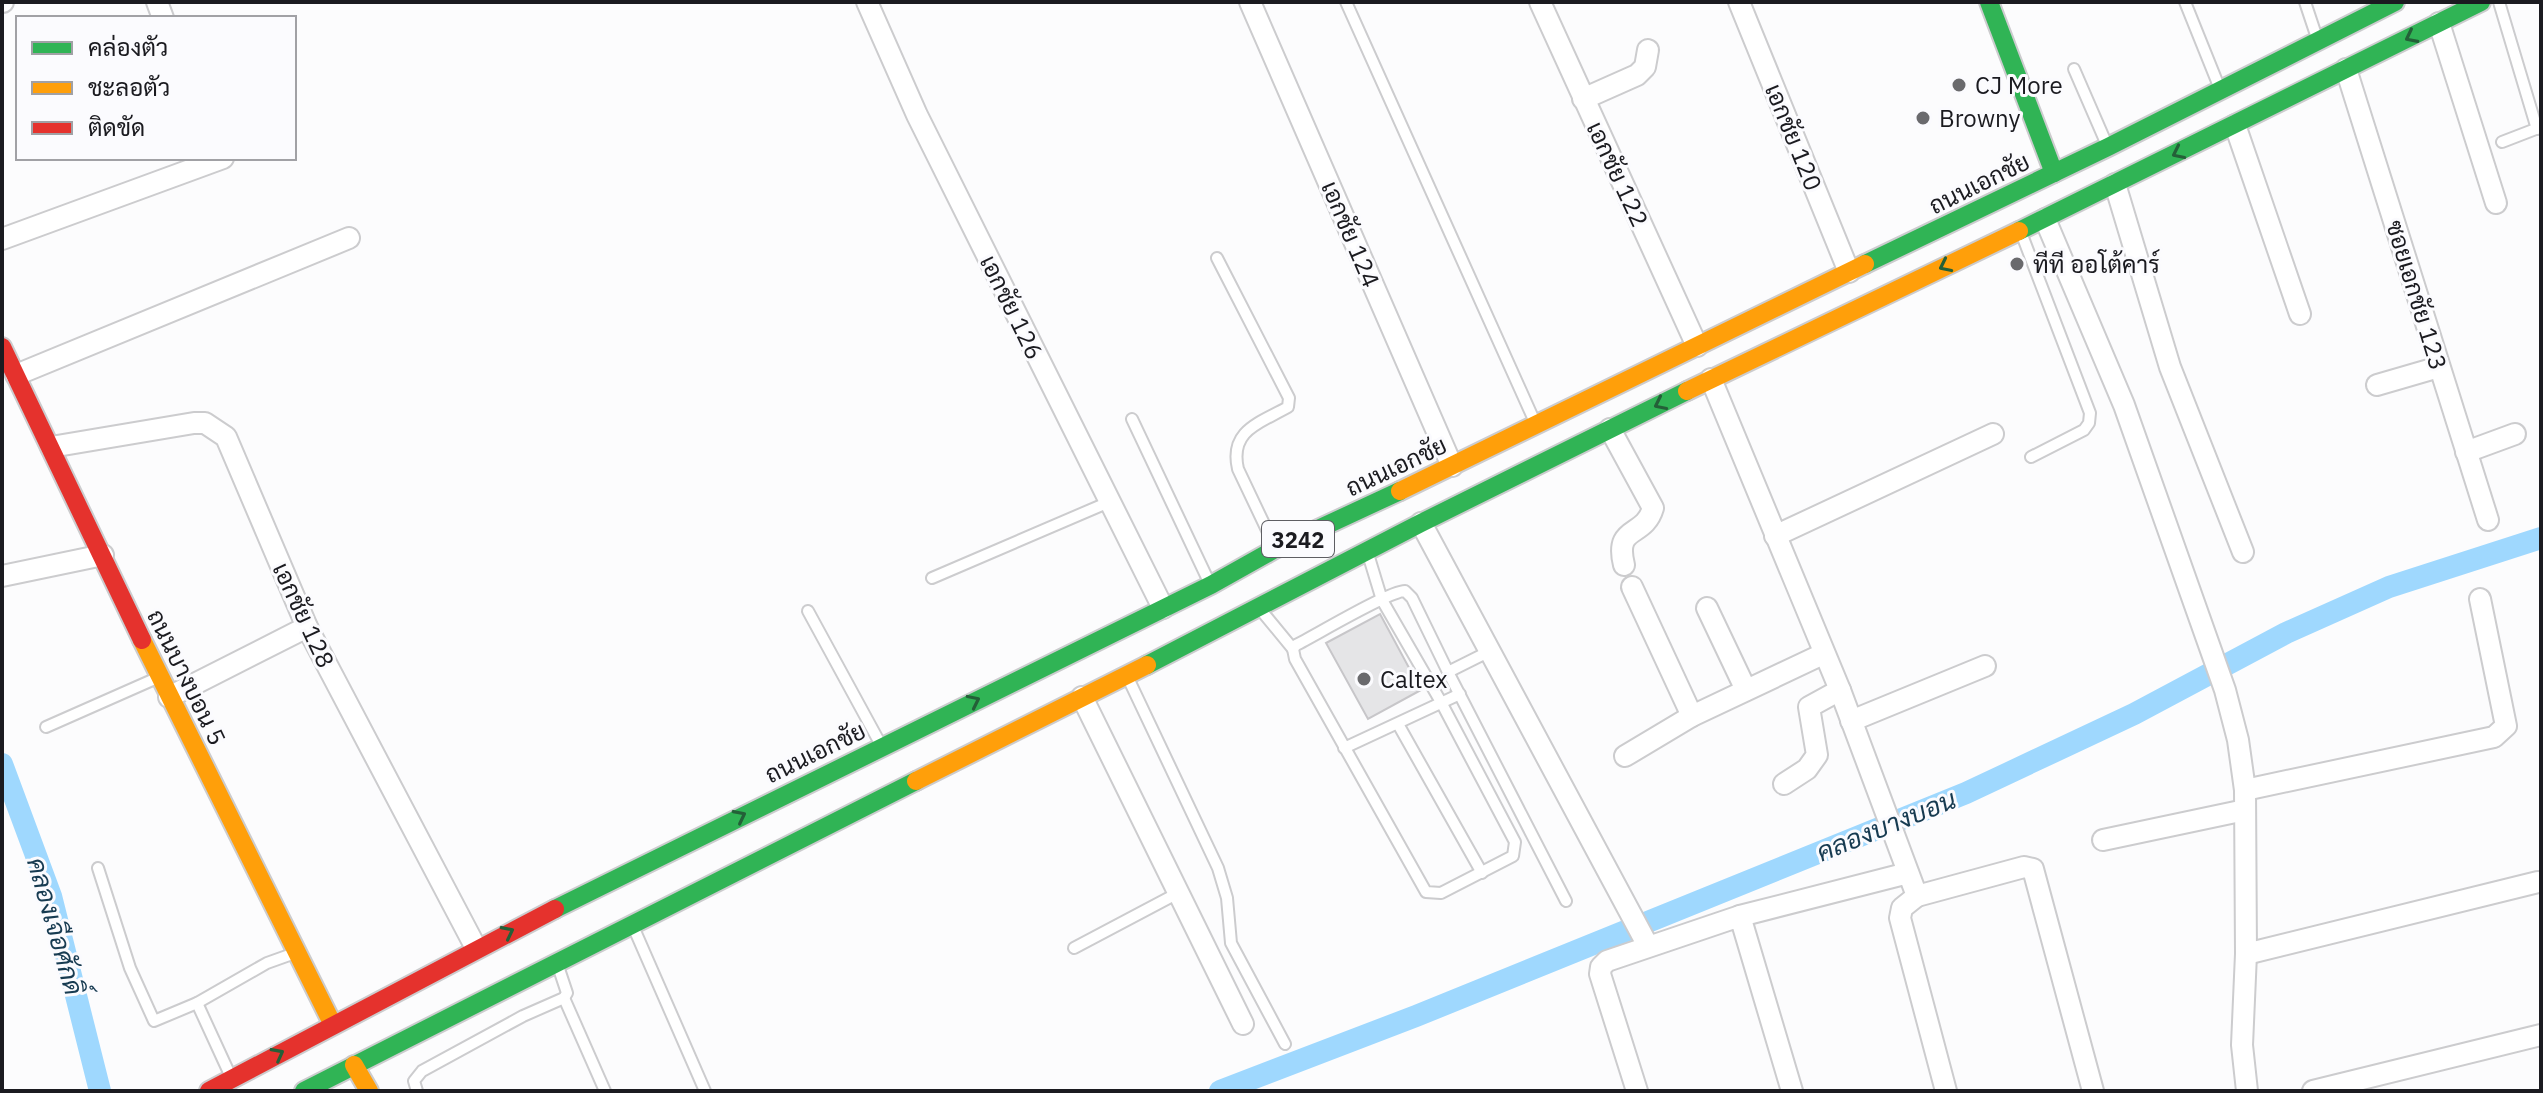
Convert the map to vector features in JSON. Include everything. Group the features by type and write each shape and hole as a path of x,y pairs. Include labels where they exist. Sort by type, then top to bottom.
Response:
{"main road":[{"path":"1989,2 2054,173"},
{"name":"ถนนเอกชัย","path":"304,1091 344,1045 476,948 826,799 1082,697 1127,676 1421,523 1711,379 2045,219 2481,2"},
{"name":"ถนนเอกชัย","path":"209,1091 232,1079 344,1045 556,962 632,923 826,799 882,746 1211,585 1275,549 2108,147 2387,4"},
{"name":"ถนนบางบอน 5","path":"2,347 159,677 369,1091"}],"street":[{"name":"เอกชัย 126","path":"867,2 917,115 1163,608"},
{"name":"เอกชัย 124","path":"1250,2 1452,466"},
{"name":"เอกชัย 122","path":"1540,2 1697,346"},
{"name":"เอกชัย 120","path":"1739,2 1849,272"},
{"path":"2439,23 2496,203"},
{"path":"1583,99 1637,75 1645,67 1648,50"},
{"name":"ซอยเอกชัย 123","path":"2346,69 2488,520"},
{"path":"2235,125 2300,314"},
{"path":"2,239 218,160"},
{"path":"2115,184 2170,367 2243,552"},
{"path":"2045,219 2124,405 2225,690 2238,740 2245,800 2246,954 2242,1045 2247,1091"},
{"path":"16,375 349,238"},
{"path":"2377,385 2439,367"},
{"path":"1711,379 1840,690 1917,896"},
{"name":"เอกชัย 128","path":"51,447 194,423 205,423 226,437 307,627 476,948"},
{"path":"1610,429 1653,508 1646,523 1623,540 1620,548 1624,565"},
{"path":"1775,536 1993,434"},
{"path":"2466,452 2515,434"},
{"path":"1421,523 1644,939"},
{"path":"2,576 103,555"},
{"path":"1632,587 1692,716"},
{"path":"2103,840 2245,800 2494,737 2506,726 2480,599"},
{"path":"1707,608 1746,690"},
{"path":"169,697 307,627"},
{"path":"1625,756 1692,716 1823,654"},
{"path":"1851,721 1985,666"},
{"path":"1784,784 1807,769 1817,755 1809,707 1840,690"},
{"path":"1082,697 1243,1024"},
{"path":"1946,1091 1900,918 1902,908 1917,896 2024,867 2033,869 2093,1091"},
{"path":"1637,1091 1600,974 1601,967 1607,961 1644,939 1908,873"},
{"path":"2246,954 2538,882"},
{"path":"1740,916 1792,1091"},
{"path":"2313,1091 2541,1035"}],"lane":[{"path":"1346,2 1535,423"},
{"path":"2185,2 2221,90"},
{"path":"2305,2 2318,40"},
{"path":"2499,2 2539,128 2502,142"},
{"path":"2074,69 2108,147"},
{"path":"2019,230 2090,413 2084,430 2031,457"},
{"path":"1217,258 1289,398 1288,407 1244,433 1236,446 1235,456 1275,549"},
{"path":"1132,419 1211,585"},
{"path":"932,578 1109,502"},
{"path":"1259,607 1293,649 1295,659 1426,892 1441,893 1482,873 1513,856 1515,842 1441,702 1382,600 1367,551"},
{"path":"1293,649 1399,591 1405,591 1412,598 1566,901"},
{"path":"808,611 882,746"},
{"path":"1448,672 1490,651"},
{"path":"1127,676 1218,868 1227,898 1231,943 1285,1044"},
{"path":"46,727 159,677"},
{"path":"1344,748 1460,694"},
{"path":"1398,724 1482,873"},
{"path":"98,868 130,968 154,1021 197,1003 267,963 296,952"},
{"path":"1074,948 1178,893"},
{"path":"632,923 705,1091"},
{"path":"417,1091 414,1081 422,1071 523,1016 564,998 567,986 556,962"},
{"path":"564,998 605,1091"},
{"path":"197,1003 232,1079"}],"building":[{"path":"1380,614 1421,690 1368,719 1326,643"}],"waterway":[{"name":"คลองบางบอน","path":"1220,1091 1416,1016 1966,793 2134,714 2286,633 2389,587 2541,538"},
{"name":"คลองเจือศักดิ์","path":"2,764 51,896 100,1091"}],"traffic: fast":[{"path":"1989,2 2054,173"},
{"path":"1865,264 2108,147 2395,2"},
{"path":"2019,231 2481,2"},
{"path":"1147,665 1421,523 1687,391"},
{"path":"555,909 1211,585 1275,549 1400,491"},
{"path":"304,1091 916,781"}],"traffic: slow":[{"path":"1687,391 2019,231"},
{"path":"1400,491 1865,264"},
{"path":"142,640 333,1025"},
{"path":"916,781 1147,665"},
{"path":"354,1065 369,1091"}],"traffic: jam":[{"path":"2,347 142,640"},
{"path":"209,1091 555,909"}],"place":[{"name":"CJ More","path":"1959,85"},
{"name":"Browny","path":"1923,118"},
{"name":"ทีที ออโต้คาร์","path":"2017,264"},
{"name":"Caltex","path":"1364,679"}]}
